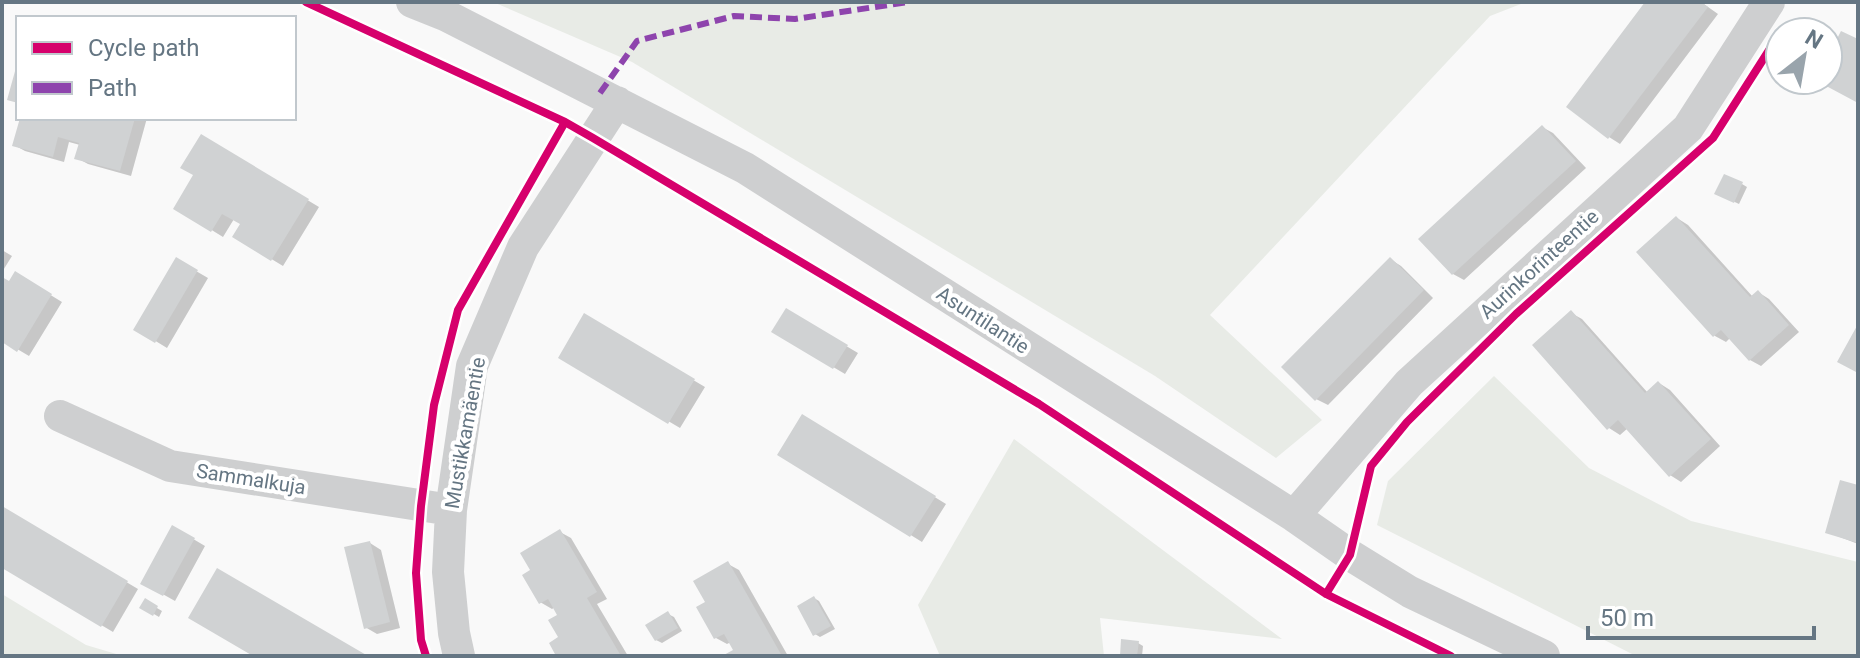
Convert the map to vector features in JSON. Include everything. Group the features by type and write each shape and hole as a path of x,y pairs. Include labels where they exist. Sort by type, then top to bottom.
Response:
{"street":[{"name":"Asuntilantie","path":"412,2 447,16 745,168 1410,592 1544,656"},
{"name":"Aurinkorinteentie","path":"1294,516 1409,383 1688,128 1769,2"},
{"name":"Mustikkamäentie","path":"459,656 448,572 451,510 472,366 523,247 617,102"},
{"name":"Sammalkuja","path":"60,416 170,466 451,510"}],"shaded area":[{"path":"493,2 1526,2 1490,16 1210,315 1322,420 1276,458 1155,376 632,62"},
{"path":"1494,376 1589,468 1691,521 1858,562 1858,656 1636,656 1377,525 1388,481"},
{"path":"1014,439 1282,639 1100,618 1104,656 940,656 918,605"},
{"path":"2,594 86,645 123,656 2,656"}],"building":[{"path":"1645,2 1701,2 1708,7 1608,139 1566,107"},
{"path":"1844,32 1858,39 1858,103 1844,96"},
{"path":"16,68 16,102 7,100"},
{"path":"19,120 134,120 120,171 74,159 79,143 58,137 53,157 12,146"},
{"path":"1542,125 1576,161 1452,275 1418,239"},
{"path":"201,134 309,199 271,261 232,237 240,224 222,214 211,232 173,209 193,175 180,168"},
{"path":"1724,174 1743,182 1734,203 1714,194"},
{"path":"1676,216 1750,297 1758,290 1789,325 1749,361 1721,330 1713,337 1636,252"},
{"path":"176,257 198,270 155,343 133,330"},
{"path":"1390,257 1424,290 1315,401 1281,367"},
{"path":"15,271 52,294 17,352 2,342 2,277 9,281"},
{"path":"786,308 848,345 833,369 771,332"},
{"path":"1571,310 1645,393 1658,381 1711,439 1669,477 1618,420 1607,430 1532,345"},
{"path":"584,313 695,379 668,424 558,358"},
{"path":"1858,324 1858,373 1837,362"},
{"path":"802,414 936,496 910,537 777,455"},
{"path":"1840,480 1858,485 1858,543 1825,533"},
{"path":"2,506 128,581 101,627 2,568"},
{"path":"172,525 195,538 163,596 140,584"},
{"path":"560,529 597,592 587,598 621,656 556,656 549,643 558,637 548,620 557,615 548,599 539,604 522,575 530,570 520,553"},
{"path":"370,541 390,622 364,629 344,547"},
{"path":"728,561 782,656 722,656 733,650 724,634 714,639 696,607 705,602 693,581"},
{"path":"217,568 368,656 253,656 188,618"},
{"path":"814,596 831,626 813,636 797,606"},
{"path":"145,598 158,606 153,616 139,608"},
{"path":"668,611 678,628 655,641 645,625"},
{"path":"1121,639 1139,641 1137,656 1120,656"}],"marked path":[{"path":"600,93 637,41 734,16 795,19 908,2"}],"cycle path":[{"path":"306,2 565,122 1039,404 1326,594 1451,656"},
{"path":"1326,594 1350,555 1371,466 1407,422 1516,314 1713,138 1764,58"},
{"path":"426,656 421,640 416,573 421,506 434,405 458,310 565,122"}]}
